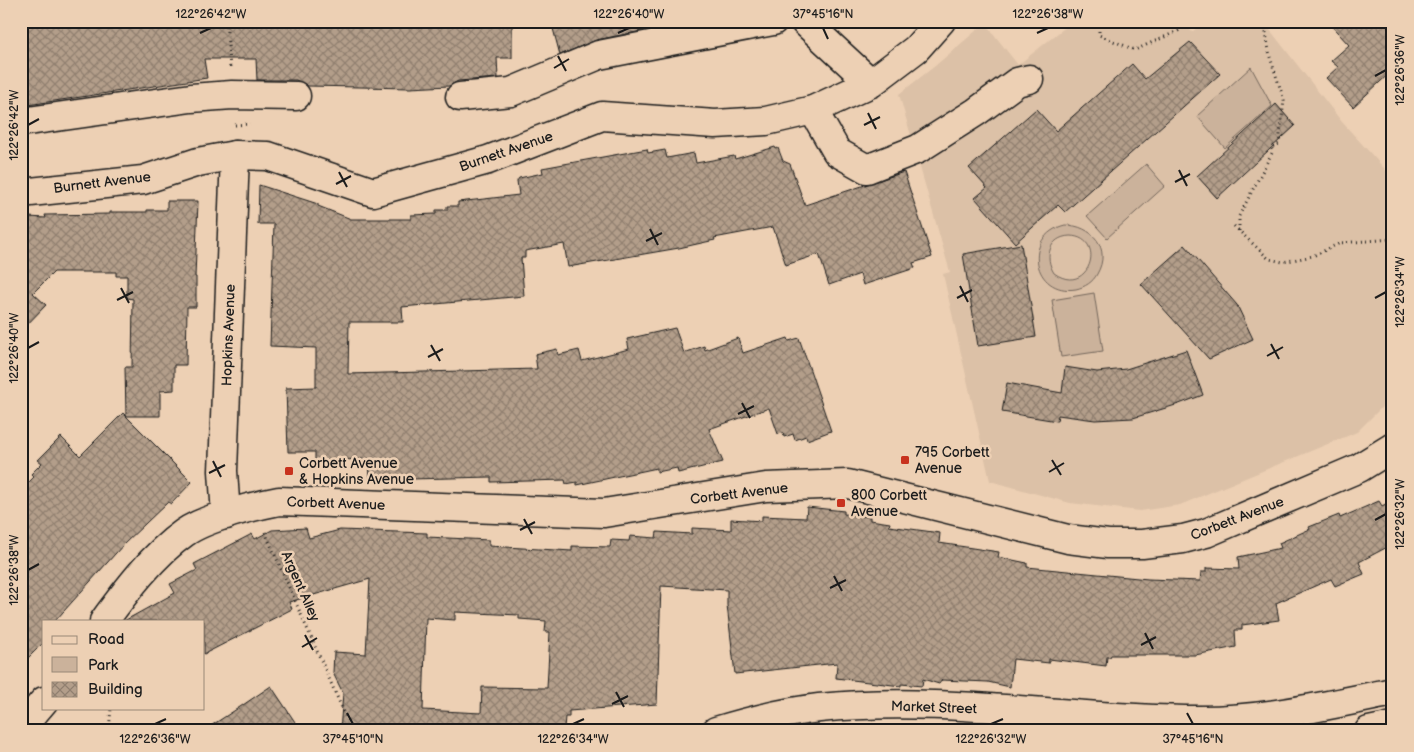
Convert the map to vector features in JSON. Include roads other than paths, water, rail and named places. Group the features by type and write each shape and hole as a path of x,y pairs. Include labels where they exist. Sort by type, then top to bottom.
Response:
{"street":[{"path":"460,97 511,92 599,54 773,21"},
{"path":"804,21 871,83"},
{"name":"Burnett Avenue","path":"21,193 143,180 198,162 235,155 268,156 373,192 488,160 602,116 736,123 766,121 813,110 871,83 916,49 941,21"},
{"path":"813,110 837,152 868,169 918,149 976,112 1016,82 1029,79"},
{"path":"21,122 191,98 232,95 296,96"},
{"name":"Hopkins Avenue","path":"226,515 223,471 235,155"},
{"name":"Corbett Avenue","path":"105,620 132,582 185,533 226,515 254,506 279,502 604,513 766,487 848,484 1068,539 1108,544 1142,544 1183,539 1206,533 1359,468 1393,447"},
{"name":"Market Street","path":"716,731 778,715 855,705 923,706 1157,719 1231,719 1298,711 1393,692"},
{"path":"21,728 42,702"},
{"path":"1369,731 1393,726"}],"place":[{"name":"795 Corbett Avenue","path":"905,460"},
{"name":"Corbett Avenue & Hopkins Avenue","path":"289,471"},
{"name":"800 Corbett Avenue","path":"841,503"}]}
